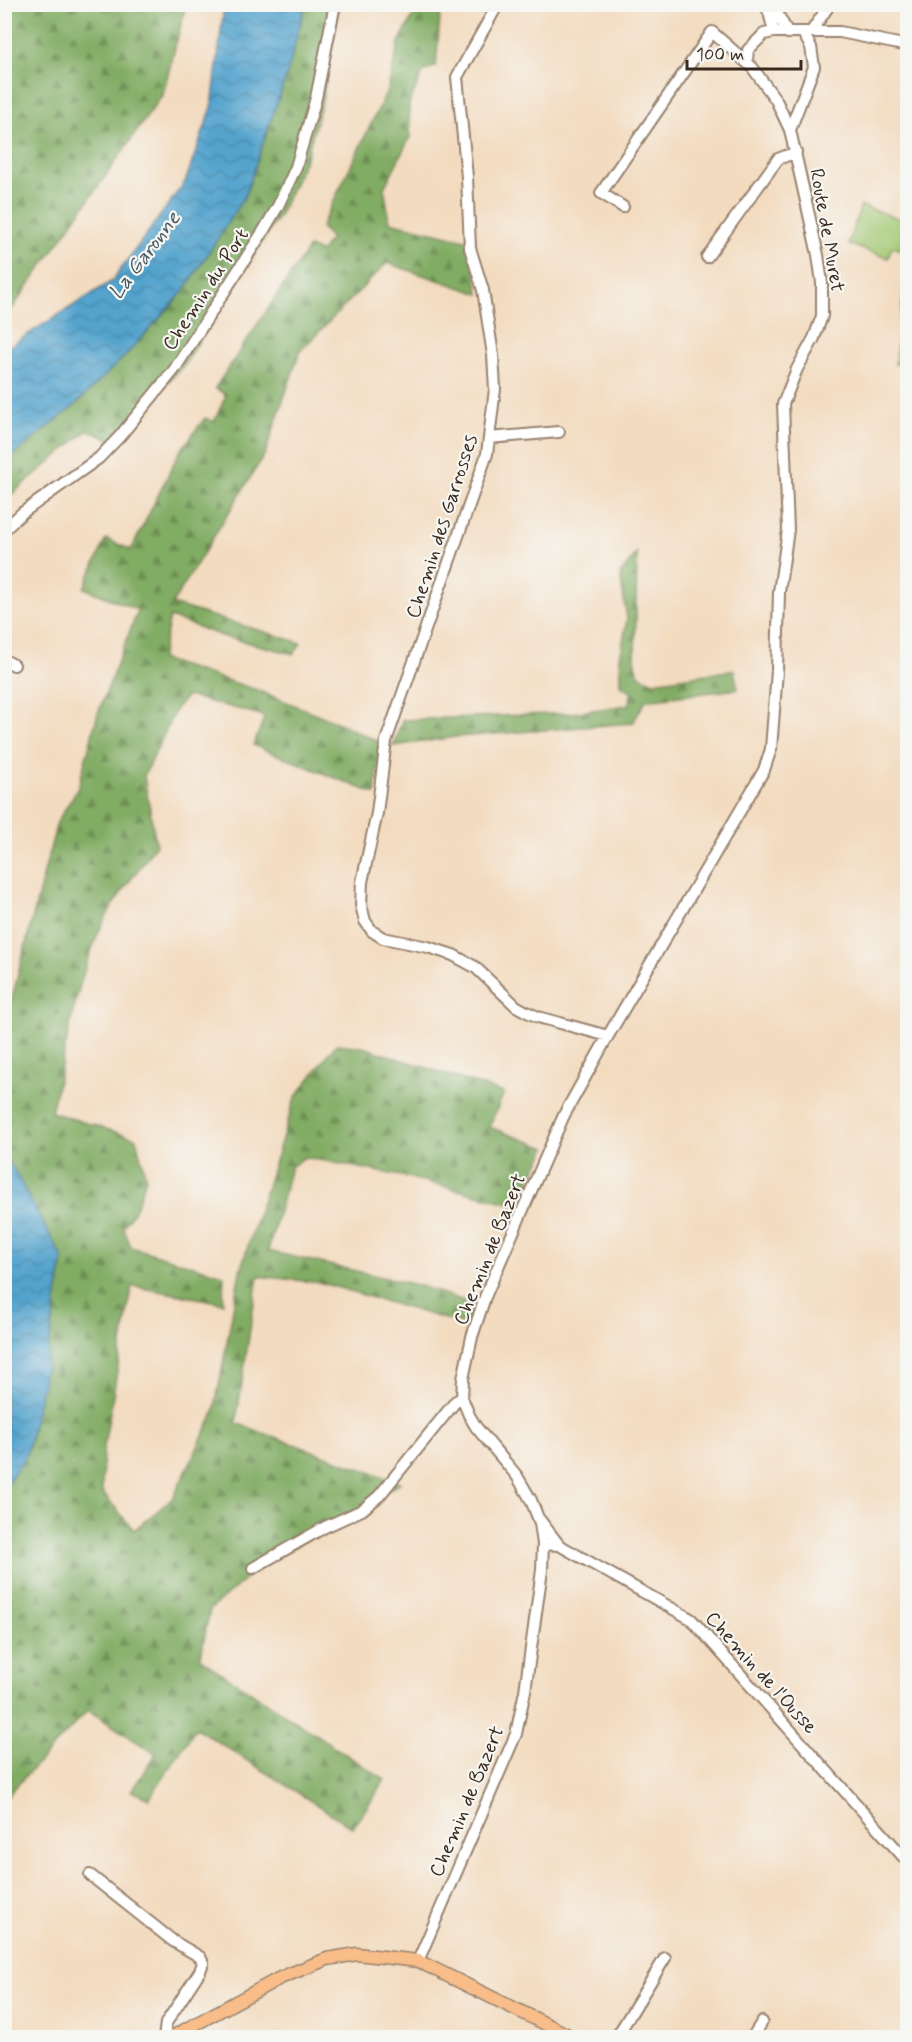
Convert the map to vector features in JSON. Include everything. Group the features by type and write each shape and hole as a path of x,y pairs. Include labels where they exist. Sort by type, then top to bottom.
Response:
{"main road":[{"path":"170,2037 280,1978 327,1959 357,1954 418,1961 574,2037"}],"street":[{"name":"Chemin du Port","path":"4,530 22,513 92,464 120,436 174,370 264,230 296,167 316,98 335,4"},
{"name":"Chemin des Garrosses","path":"498,4 457,77 467,177 470,248 483,290 493,355 495,389 487,454 386,741 377,813 362,882 362,905 365,921 372,931 382,938 453,955 475,967 516,1006 525,1011 538,1017 608,1036"},
{"path":"765,4 769,12 770,29"},
{"path":"772,4 788,33"},
{"path":"790,130 814,67 811,47 812,32 830,4"},
{"path":"770,29 788,33 840,32 908,46"},
{"path":"623,207 601,193 712,32 743,52 770,29"},
{"path":"811,47 812,32"},
{"name":"Route de Muret","path":"743,52 747,62 776,100 790,130 818,255 824,302 822,316 783,404 789,530 779,592 777,671"},
{"path":"783,114 797,111"},
{"path":"707,257 778,159 795,152"},
{"path":"489,438 559,432"},
{"name":"Chemin de Bazert","path":"418,1961 516,1734 538,1611 543,1544 538,1518 517,1476 476,1427 462,1398 463,1379 472,1337 485,1297 564,1115 764,770 771,749 777,671"},
{"path":"253,1568 325,1527 362,1510 379,1496 456,1401 462,1398"},
{"name":"Chemin de l'Ousse","path":"538,1518 559,1545 691,1619 908,1862"},
{"name":"Chemin de l'Ousse","path":"543,1544 559,1545"},
{"path":"90,1875 173,1941 200,1957 202,1963 200,1971 166,2023 164,2037"},
{"path":"616,2037 665,1958"},
{"path":"752,2037 762,2022"}],"green space":[{"path":"5,4 186,5 163,94 5,319"},
{"path":"305,5 339,5 322,101 306,158 280,214 184,365 112,441 88,430 5,500 5,462 74,406 128,353 184,291 245,196 288,71"},
{"path":"419,5 441,5 436,66 423,72 409,104 410,137 384,188 390,222 470,241 479,294 387,263 300,351 265,454 172,604 301,643 294,654 225,637 170,617 161,659 254,689 339,723 381,743 375,794 253,745 264,719 261,715 187,696 177,707 144,776 156,844 112,907 95,940 79,988 51,1112 136,1138 146,1178 136,1208 123,1227 131,1247 224,1275 223,1303 132,1286 103,1452 102,1492 134,1530 173,1498 214,1413 240,1271 295,1098 336,1044 363,1047 504,1093 489,1127 547,1148 516,1205 411,1178 305,1157 291,1167 268,1251 417,1285 476,1305 469,1326 322,1283 258,1276 236,1423 400,1483 257,1569 210,1610 200,1659 385,1780 353,1828 196,1728 149,1799 131,1791 156,1754 88,1710 5,1798 5,1486 26,1456 43,1382 63,1259 5,1154 5,1008 11,1002 57,822 78,788 98,713 138,610 84,588 106,539 131,550 179,453 205,418 214,422 226,395 215,388 309,247 320,252 331,239 321,227 388,89 399,42"},
{"path":"861,206 907,221 906,251 892,247 888,258 848,244"},
{"path":"907,267 908,365 895,364"},
{"path":"637,553 635,665 639,675 653,682 734,670 738,689 646,700 633,723 456,737 393,746 402,720 572,713 628,705 632,693 621,685 620,658 627,619 620,574"}],"water":[{"name":"La Garonne","path":"224,5 305,5 288,71 245,196 184,291 128,353 74,406 5,462 5,349 112,281 185,182 212,107"},
{"path":"5,1154 63,1259 43,1382 26,1456 5,1486"}]}
